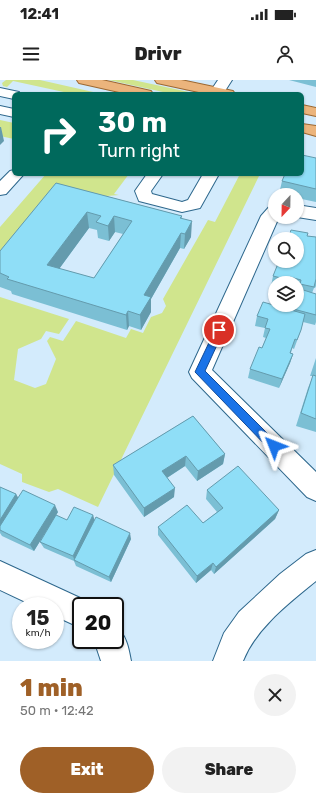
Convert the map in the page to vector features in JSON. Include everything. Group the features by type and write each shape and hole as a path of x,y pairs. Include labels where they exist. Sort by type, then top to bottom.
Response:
{"main road":[{"path":"84,80 137,92"},
{"path":"162,80 217,92"},
{"path":"304,110 316,112"}],"street":[{"path":"222,92 225,80"},
{"path":"0,92 12,95"},
{"path":"0,110 12,113"},
{"path":"0,190 14,176"},
{"path":"154,176 143,191 145,197 182,207 194,204 210,176"},
{"path":"304,212 316,214"},
{"path":"268,220 200,372 316,489"},
{"path":"228,661 235,644 249,622 290,584 316,564"},
{"path":"0,575 72,610"},
{"path":"113,649 116,661"}],"green space":[{"path":"6,80 40,80 93,92 64,92 13,81 7,87 3,86 2,83"},
{"path":"109,80 133,80 189,92 163,92"},
{"path":"0,120 12,123 12,139 0,136"},
{"path":"44,176 128,176 114,194 119,195 94,197 0,261 0,227"},
{"path":"239,176 259,176 98,507 58,489 49,492 22,482 22,474 0,464 0,297 69,319 59,334 46,331 41,339 18,349 14,380 35,388 46,384 56,359 47,341 50,337 63,341 76,321 126,338 131,329 143,333 151,317 162,313 166,306 163,299 208,220 215,222"}],"building":[{"path":"304,155 316,158 316,189 282,181 284,176 304,176"},
{"path":"56,183 182,216 180,218 192,221 185,234 181,233 144,295 151,297 140,315 128,311 126,315 7,279 9,277 0,273 0,251","holes":["87,212 101,216 96,222 108,226 114,216 132,221 94,278 47,265"]},
{"path":"291,230 302,232 290,232"},
{"path":"304,232 308,233 307,236 316,237 316,279 314,287 304,285 304,276 273,276 276,268 304,268"},
{"path":"304,290 316,294 316,315 304,312"},
{"path":"263,302 268,303 268,312 298,312 305,314 301,330 297,340 295,339 290,353 293,354 282,379 250,369 259,347 262,348 270,329 265,328 268,319 257,316"},
{"path":"313,375 316,376 316,419 301,413"},
{"path":"193,416 225,454 198,471 186,456 162,471 175,488 144,508 113,465"},
{"path":"238,466 279,510 216,567 213,563 197,576 158,527 187,505 203,523 223,508 207,490"},
{"path":"0,487 16,494 0,520"},
{"path":"23,490 55,505 30,545 0,530 0,526"},
{"path":"74,507 93,515 73,556 40,542 56,515 67,520"},
{"path":"96,517 130,533 109,577 74,560"}],"route":[{"path":"219,330 200,372 274,446"}]}
